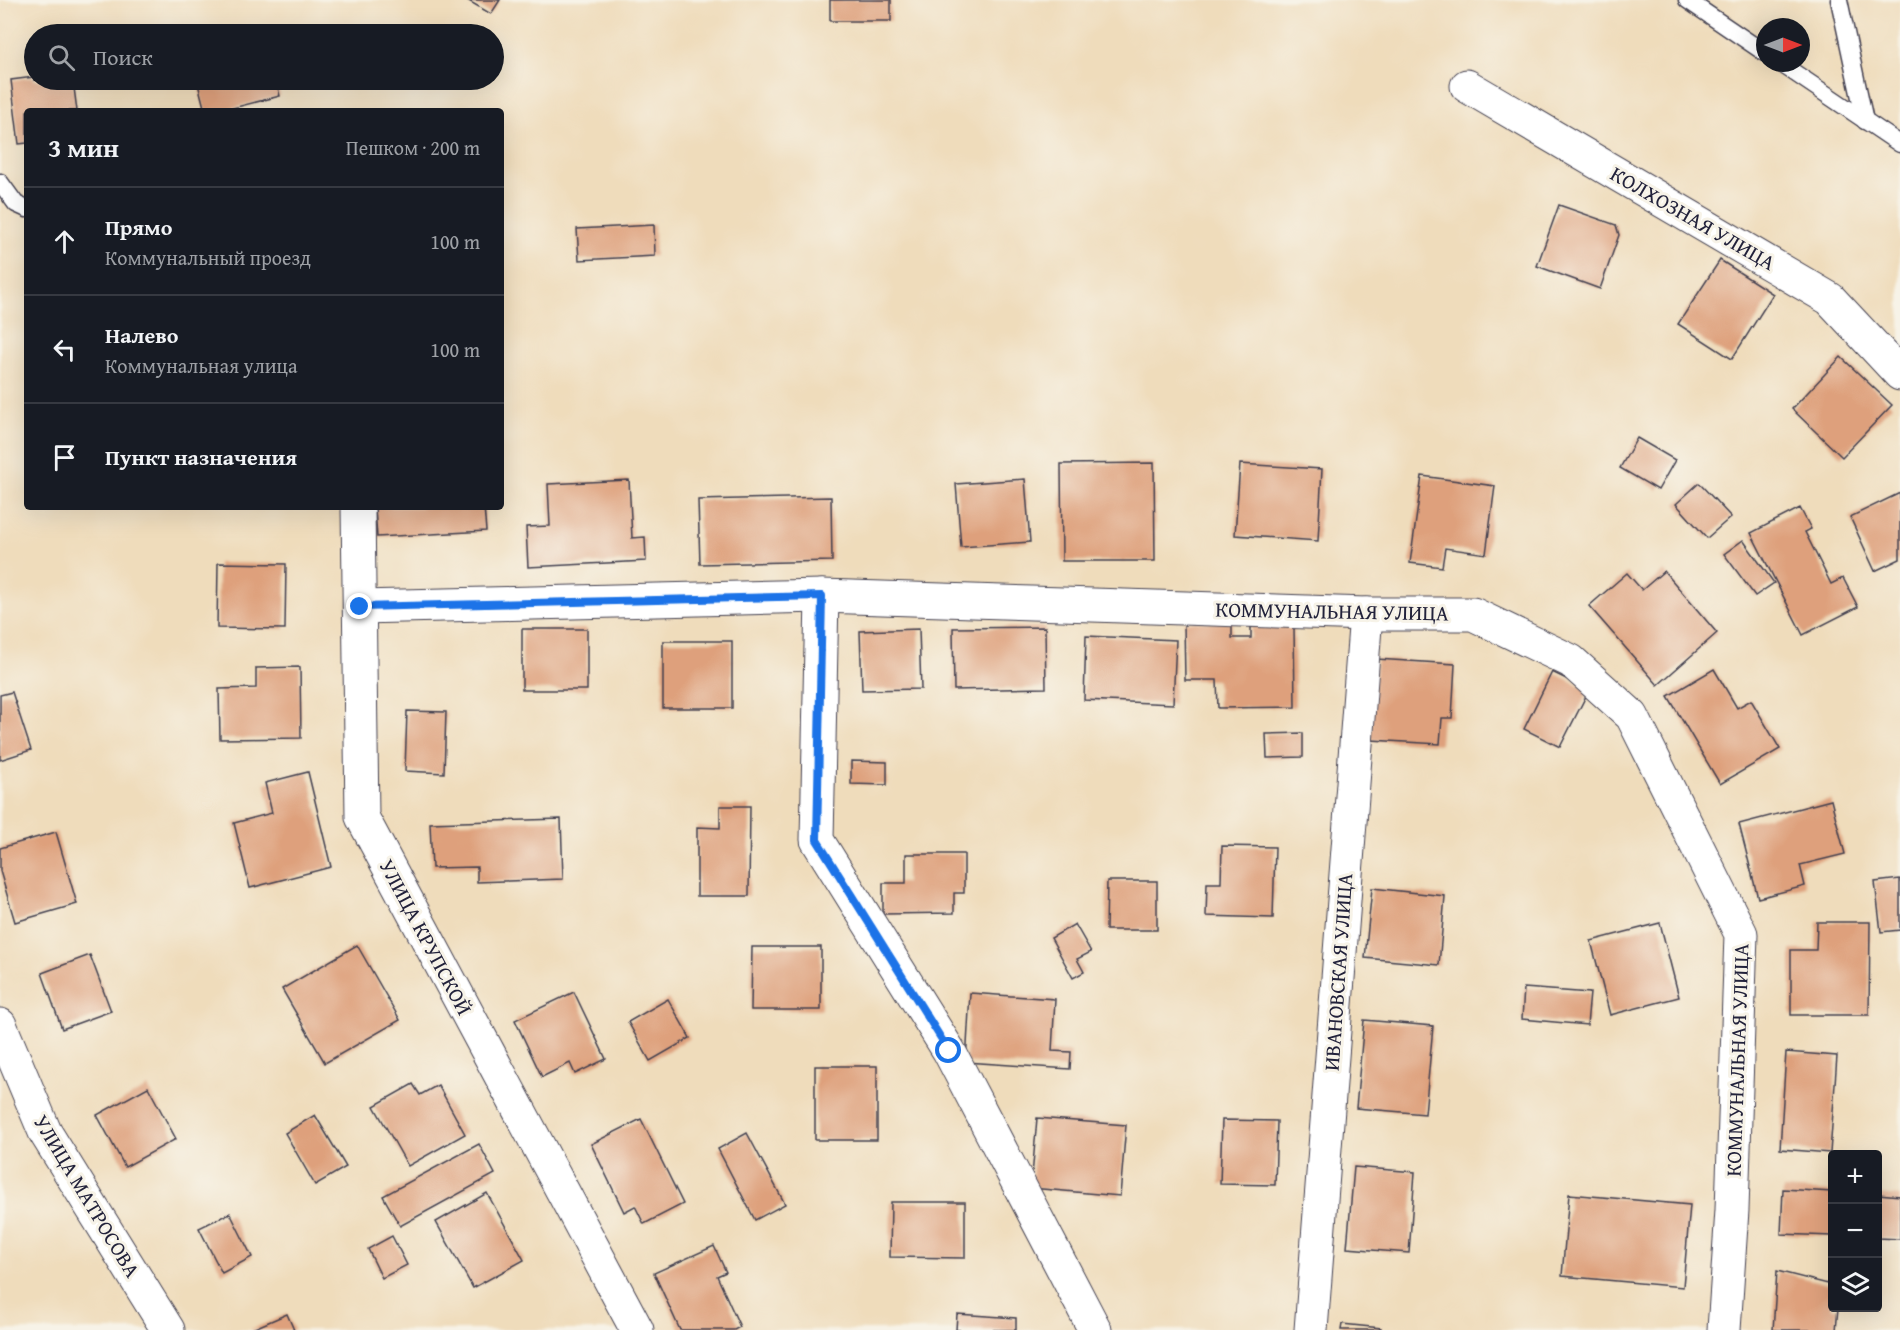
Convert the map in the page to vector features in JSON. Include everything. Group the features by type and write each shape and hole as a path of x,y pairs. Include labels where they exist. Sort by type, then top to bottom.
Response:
{"street":[{"name":"КОЛХОЗНАЯ УЛИЦА","path":"1467,86 1830,299 1900,374"},
{"name":"УЛИЦА КРУПСКОЙ","path":"358,510 362,817 637,1330"},
{"name":"КОММУНАЛЬНАЯ УЛИЦА","path":"360,607 822,596 1366,614 1473,614 1571,661 1632,716 1741,934 1732,1210 1724,1330"},
{"path":"822,596 817,840 949,1051 1095,1330"},
{"name":"ИВАНОВСКАЯ УЛИЦА","path":"1311,1330 1366,614"},
{"name":"УЛИЦА МАТРОСОВА","path":"0,1025 45,1132 168,1330"}],"lane":[{"path":"1687,0 1756,47"},
{"path":"1839,0 1865,121"},
{"path":"1793,72 1900,144"},
{"path":"0,182 16,204 24,208"}],"building":[{"path":"467,0 500,0 491,14"},
{"path":"830,0 891,0 891,21 830,21"},
{"path":"24,78 24,90 74,90 77,108 24,108 24,143 19,144 11,80"},
{"path":"200,90 278,90 280,96 233,108 204,108"},
{"path":"1559,205 1616,225 1619,235 1600,289 1537,266"},
{"path":"654,225 655,256 579,260 577,229"},
{"path":"1720,260 1773,294 1732,359 1678,324"},
{"path":"1841,357 1892,405 1842,457 1792,409"},
{"path":"1637,438 1675,460 1658,490 1620,468"},
{"path":"1154,463 1155,561 1062,561 1061,464"},
{"path":"1240,464 1322,469 1318,541 1235,535"},
{"path":"1422,476 1495,486 1486,554 1445,548 1442,567 1410,563"},
{"path":"1025,479 1030,542 961,547 956,484"},
{"path":"629,480 632,538 645,537 646,561 528,567 526,527 550,526 548,484"},
{"path":"1699,483 1731,517 1707,538 1676,504"},
{"path":"1900,493 1900,559 1875,571 1850,517"},
{"path":"831,497 832,561 700,564 698,500"},
{"path":"1800,508 1811,529 1805,532 1831,584 1843,578 1858,607 1803,635 1751,533"},
{"path":"375,510 484,510 486,531 377,537"},
{"path":"1743,540 1774,583 1755,596 1724,554"},
{"path":"218,563 286,564 285,629 217,628"},
{"path":"1664,571 1717,633 1658,685 1589,606 1627,573 1642,590"},
{"path":"1184,622 1232,622 1232,638 1251,638 1251,627 1294,627 1295,707 1218,708 1217,680 1185,680"},
{"path":"1045,627 1046,688 954,690 953,628"},
{"path":"522,629 587,629 587,690 522,690"},
{"path":"919,629 921,689 862,690 860,631"},
{"path":"1086,636 1176,640 1173,704 1084,700"},
{"path":"663,641 732,641 732,708 663,708"},
{"path":"1376,659 1455,664 1452,718 1442,718 1440,744 1371,740"},
{"path":"300,667 301,738 220,739 219,689 256,688 256,668"},
{"path":"1714,669 1737,708 1751,700 1780,749 1720,784 1668,696"},
{"path":"1552,672 1589,690 1560,747 1524,729"},
{"path":"12,692 31,750 0,760 0,695"},
{"path":"407,711 446,712 444,773 405,771"},
{"path":"1303,733 1303,757 1267,758 1266,734"},
{"path":"851,761 887,762 887,785 851,784"},
{"path":"308,772 331,867 250,888 234,823 272,813 265,783"},
{"path":"1831,800 1845,854 1800,865 1805,886 1758,898 1739,824"},
{"path":"720,806 750,806 749,896 697,896 697,827 720,828"},
{"path":"561,819 563,879 477,882 477,867 432,868 430,823"},
{"path":"56,832 77,904 15,922 0,871 0,848"},
{"path":"1222,846 1275,847 1273,918 1206,916 1207,883 1221,883"},
{"path":"906,854 964,854 964,893 954,893 954,913 883,914 883,883 906,883"},
{"path":"1900,879 1900,930 1881,932 1875,882"},
{"path":"1107,881 1157,881 1157,930 1106,930"},
{"path":"1372,888 1445,896 1439,965 1365,958"},
{"path":"1817,922 1870,922 1869,1015 1791,1015 1791,950 1816,950"},
{"path":"1660,923 1679,997 1610,1015 1591,941"},
{"path":"1075,924 1091,952 1077,959 1084,972 1073,978 1051,938"},
{"path":"357,945 400,1020 325,1063 282,989"},
{"path":"752,947 821,947 821,1010 751,1010"},
{"path":"90,955 111,1011 62,1029 42,973"},
{"path":"1524,988 1590,993 1587,1025 1522,1019"},
{"path":"574,992 606,1059 575,1074 570,1063 542,1077 515,1020"},
{"path":"970,993 1055,999 1052,1051 1071,1052 1070,1069 966,1062"},
{"path":"668,999 690,1038 650,1061 628,1022"},
{"path":"1364,1020 1433,1026 1425,1114 1356,1108"},
{"path":"1786,1052 1837,1056 1830,1150 1828,1153 1780,1149"},
{"path":"815,1066 877,1066 877,1140 815,1140"},
{"path":"413,1084 420,1095 438,1085 465,1134 408,1166 374,1106"},
{"path":"148,1087 176,1139 125,1167 97,1115"},
{"path":"315,1115 346,1167 315,1185 285,1133"},
{"path":"1037,1118 1126,1125 1120,1196 1031,1188"},
{"path":"641,1119 683,1204 644,1224 635,1206 624,1212 591,1144"},
{"path":"1222,1120 1277,1121 1275,1185 1220,1184"},
{"path":"747,1133 785,1204 755,1220 718,1149"},
{"path":"479,1144 495,1174 400,1226 383,1196"},
{"path":"1354,1167 1415,1172 1409,1253 1347,1248"},
{"path":"1783,1189 1828,1192 1828,1236 1781,1234"},
{"path":"487,1193 524,1260 473,1288 436,1222"},
{"path":"1569,1194 1690,1205 1683,1287 1562,1276"},
{"path":"1882,1194 1900,1196 1900,1239 1882,1238"},
{"path":"891,1202 965,1202 965,1258 890,1257"},
{"path":"230,1213 252,1257 222,1273 199,1228"},
{"path":"392,1236 407,1265 382,1278 368,1249"},
{"path":"714,1246 726,1272 717,1276 740,1327 734,1330 680,1330 654,1273"},
{"path":"1777,1271 1828,1284 1828,1312 1838,1312 1836,1330 1773,1330"},
{"path":"287,1314 294,1330 250,1330"},
{"path":"957,1314 1016,1318 1016,1330 956,1330"},
{"path":"1342,1324 1381,1328 1381,1330 1341,1330"}],"route":[{"path":"360,607 822,596 817,840 949,1051"}]}
